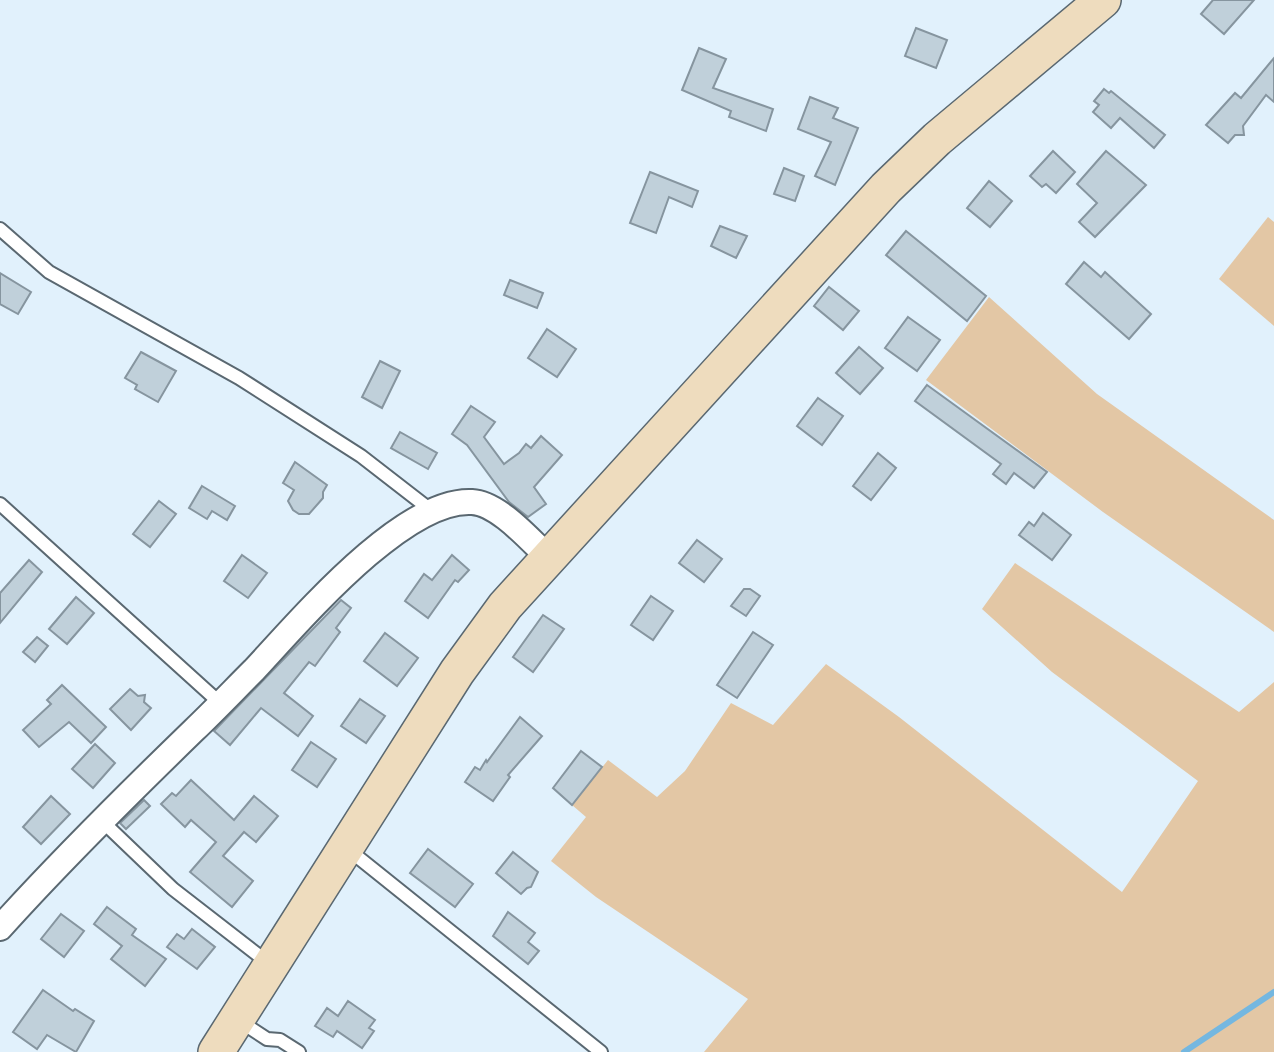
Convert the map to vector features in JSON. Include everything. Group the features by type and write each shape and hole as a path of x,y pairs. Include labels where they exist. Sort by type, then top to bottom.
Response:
{"street":[{"path":"216,1052 469,655 505,606 886,188 977,103 1103,0"},
{"path":"0,928 101,820 220,703 344,574 391,538 432,511 471,502 495,509 548,557"}],"lane":[{"path":"0,229 49,272 239,378 361,456 432,511"},
{"path":"0,504 220,703"},
{"path":"101,820 173,889 271,965"},
{"path":"346,847 601,1052"},
{"path":"236,1019 267,1039 281,1040 299,1052"}],"shaded area":[{"path":"1268,217 1274,222 1274,326 1219,279"},
{"path":"989,297 1097,394 1274,520 1274,632 1103,512 926,380"},
{"path":"1015,563 1239,712 1274,682 1274,1052 704,1052 748,999 596,897 551,861 586,817 572,805 608,760 657,797 685,771 731,703 773,725 826,664 899,717 1122,892 1198,781 1052,672 982,609"}],"building":[{"path":"1213,0 1254,0 1224,34 1201,14"},
{"path":"916,28 947,40 936,68 905,56"},
{"path":"699,48 726,59 713,88 773,109 766,131 729,117 731,111 682,90"},
{"path":"1274,58 1274,102 1266,95 1243,126 1244,135 1235,135 1228,143 1206,125 1235,93 1241,98"},
{"path":"1104,89 1109,93 1111,91 1165,135 1154,148 1120,118 1111,128 1093,112 1099,105 1094,101"},
{"path":"810,97 838,108 833,118 858,128 835,185 815,176 831,142 798,129"},
{"path":"1053,151 1075,172 1056,193 1046,184 1042,187 1030,176"},
{"path":"1106,151 1146,185 1095,237 1079,222 1097,203 1077,184"},
{"path":"784,168 804,176 795,201 774,194"},
{"path":"650,172 698,191 692,207 669,197 656,233 630,223"},
{"path":"989,181 1012,201 990,227 967,208"},
{"path":"720,226 747,236 736,258 711,246"},
{"path":"906,231 986,296 967,321 886,255"},
{"path":"1084,262 1101,277 1105,272 1151,314 1129,339 1066,284"},
{"path":"0,273 31,292 18,314 0,304"},
{"path":"510,280 543,293 537,308 504,295"},
{"path":"829,287 859,311 843,330 814,306"},
{"path":"908,317 940,340 917,371 885,348"},
{"path":"547,329 576,349 557,377 528,358"},
{"path":"859,347 883,368 860,394 836,373"},
{"path":"141,352 176,371 158,402 135,389 137,385 125,378"},
{"path":"380,361 400,371 382,408 362,397"},
{"path":"927,385 1047,472 1034,488 1014,473 1006,484 993,474 1001,464 915,401"},
{"path":"818,398 843,416 822,445 797,426"},
{"path":"471,406 495,422 484,437 504,464 526,444 531,448 541,436 562,455 534,487 546,504 528,517 509,502 467,445 452,434"},
{"path":"400,432 437,453 428,469 391,448"},
{"path":"878,453 896,468 871,500 853,486"},
{"path":"295,462 327,485 323,498 309,514 299,514 293,510 288,501 294,490 283,483"},
{"path":"202,486 235,506 227,520 212,511 207,519 189,508"},
{"path":"159,501 176,514 150,547 133,534"},
{"path":"1043,513 1071,535 1052,560 1019,535 1029,522 1034,526"},
{"path":"697,540 722,559 704,582 679,563"},
{"path":"242,555 267,573 248,598 224,581"},
{"path":"452,555 469,570 458,582 455,580 428,618 405,601 424,574 432,580"},
{"path":"29,560 42,572 0,623 0,593"},
{"path":"744,589 750,589 760,596 746,616 731,606"},
{"path":"651,596 673,611 653,640 631,625"},
{"path":"76,597 94,613 67,644 49,629"},
{"path":"341,600 351,608 336,628 340,632 315,666 309,662 284,693 313,716 298,736 261,708 230,745 214,731"},
{"path":"543,615 564,629 533,672 513,657"},
{"path":"753,632 773,645 737,698 717,685"},
{"path":"385,633 418,658 397,686 364,661"},
{"path":"37,637 48,646 35,662 23,652"},
{"path":"62,685 106,727 91,743 69,722 39,747 23,730 51,704 47,700"},
{"path":"130,689 138,696 145,695 144,702 151,708 131,730 110,709"},
{"path":"360,699 385,716 366,743 341,726"},
{"path":"520,717 542,736 508,775 510,777 493,801 465,782 475,767 480,770 486,760 487,762"},
{"path":"311,742 336,759 317,787 292,770"},
{"path":"95,744 115,763 93,788 72,769"},
{"path":"581,751 602,767 572,805 553,788"},
{"path":"191,780 234,820 254,796 278,816 256,842 244,832 223,856 253,881 232,907 190,872 216,842 191,820 185,827 161,804 172,793 176,796"},
{"path":"51,796 70,814 41,844 23,827"},
{"path":"144,800 150,806 126,829 120,823"},
{"path":"428,849 473,884 455,907 410,873"},
{"path":"513,852 538,872 531,887 521,894 496,873"},
{"path":"107,907 136,929 132,935 166,959 145,986 111,959 122,946 94,924"},
{"path":"508,912 535,933 528,942 539,951 528,964 493,936"},
{"path":"61,914 84,931 64,957 41,939"},
{"path":"192,929 215,947 197,969 167,947 177,934 184,939"},
{"path":"43,990 73,1011 75,1009 94,1021 76,1052 47,1035 37,1049 13,1032"},
{"path":"348,1001 375,1020 369,1028 374,1031 362,1048 337,1031 333,1037 315,1026 327,1008 338,1016"}],"waterway":[{"path":"1184,1052 1274,992"}]}
